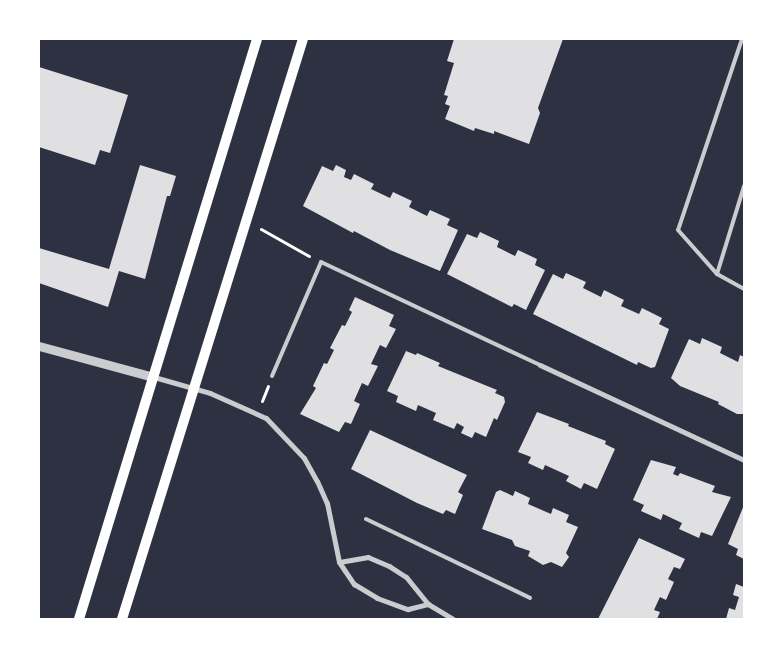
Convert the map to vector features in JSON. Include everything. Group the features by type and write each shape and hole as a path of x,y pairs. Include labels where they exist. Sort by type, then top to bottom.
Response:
{"main road":[{"path":"79,619 257,39"},
{"path":"122,619 303,39"}],"street":[{"path":"39,346 195,389 257,414 304,458 327,503 339,562 354,584 377,598 408,609 428,604"},
{"path":"540,365 744,460"},
{"path":"339,562 368,557 389,566 406,577 428,604 453,619"}],"lane":[{"path":"742,39 678,230 717,274 744,288"},
{"path":"717,274 744,186"},
{"path":"272,376 320,262 540,365"},
{"path":"366,519 530,598"}],"path":[{"path":"260,228 320,262"},
{"path":"257,414 272,376"}],"building":[{"path":"454,39 563,39 538,108 540,113 529,144 494,131 494,134 475,128 474,131 445,119 450,106 445,104 448,96 444,95 454,63 447,61"},
{"path":"39,67 128,95 110,153 100,150 95,165 39,147"},
{"path":"140,165 176,176 170,196 167,196 145,279 119,271 108,307 39,283 39,248 109,269"},
{"path":"336,165 346,170 344,177 351,180 354,174 374,184 371,189 390,198 393,192 412,201 409,207 427,216 430,210 450,219 447,225 458,230 440,271 390,250 354,231 353,233 303,206 322,166 333,171"},
{"path":"480,232 499,241 497,247 515,256 518,250 537,259 535,265 545,270 526,310 514,304 512,307 447,274 467,234 477,238"},
{"path":"566,273 586,282 583,288 601,297 604,290 624,300 621,306 639,314 642,308 662,318 659,324 669,329 655,367 651,368 638,362 637,365 533,314 553,274 563,279"},
{"path":"355,297 394,315 389,326 396,329 386,348 380,345 371,364 378,366 368,386 362,383 354,401 360,404 351,424 345,422 339,432 300,414 316,388 313,386 324,363 327,364 334,350 330,348 342,325 345,326 352,312 349,310"},
{"path":"702,338 722,347 720,353 738,362 740,355 744,357 744,414 737,414 718,404 719,402 680,386 671,378 689,339 700,344"},
{"path":"406,351 416,355 417,353 440,363 438,366 497,390 495,393 504,397 505,402 497,420 494,418 486,437 475,432 472,438 461,433 464,427 457,423 454,429 433,420 436,413 418,405 416,411 396,402 398,396 387,391"},
{"path":"537,412 606,441 605,444 615,449 597,489 584,483 581,489 566,481 569,476 545,465 543,470 528,463 531,457 518,452"},
{"path":"370,430 467,475 458,492 463,495 455,514 446,510 443,514 417,503 351,469"},
{"path":"651,460 676,467 673,474 678,476 680,473 715,486 712,492 731,497 712,536 701,532 699,538 679,529 682,523 663,514 661,520 641,511 644,505 633,500"},
{"path":"500,490 513,496 515,491 530,498 528,504 551,514 553,508 569,515 566,522 578,527 566,553 569,557 562,567 551,562 543,565 528,556 530,551 515,546 512,540 482,529 496,492"},
{"path":"744,505 744,559 736,555 738,549 728,544"},
{"path":"639,538 685,559 680,569 674,567 668,579 674,582 666,600 660,597 654,610 660,612 657,619 598,619"},
{"path":"736,584 744,587 744,619 726,619 729,608 735,610 739,597 733,595"}]}
